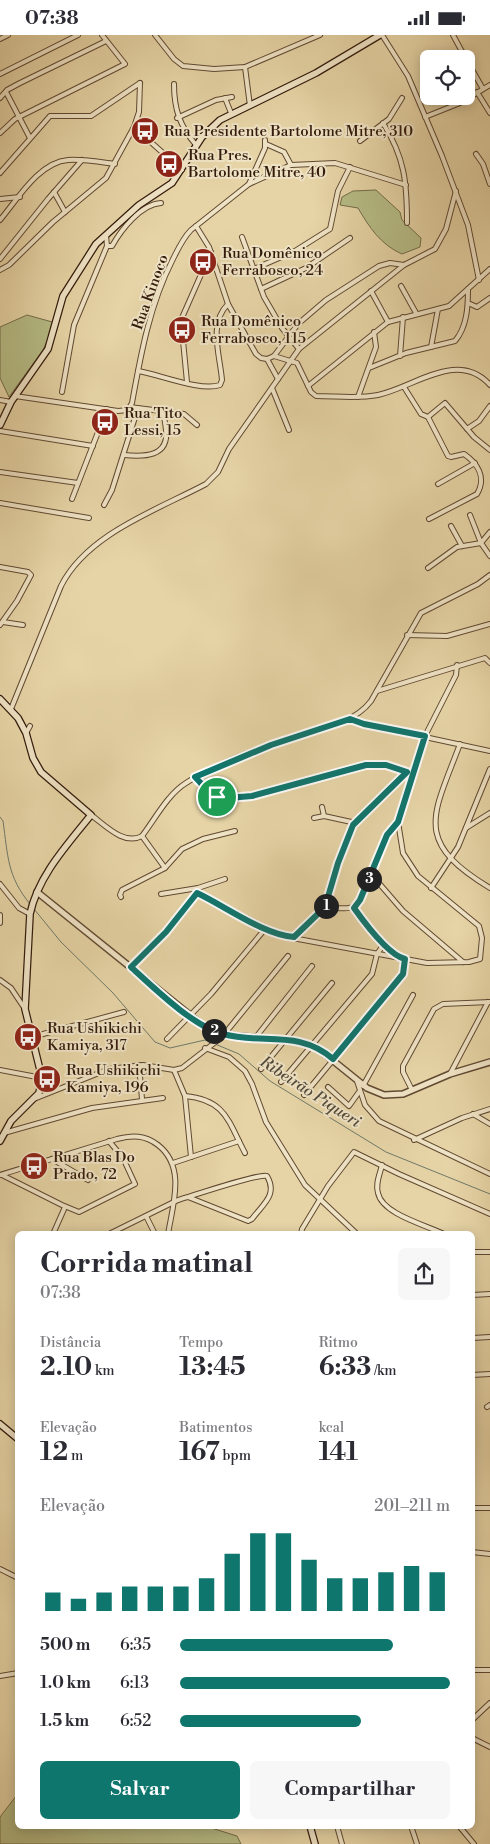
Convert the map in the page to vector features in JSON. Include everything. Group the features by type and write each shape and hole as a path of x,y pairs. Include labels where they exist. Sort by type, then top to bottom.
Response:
{"main road":[{"path":"0,425 11,402 51,342 60,303 70,282 92,249 139,205 166,188 182,170 196,145 210,129 231,113 250,106 316,73 378,36"},
{"path":"0,699 11,709 26,733 33,759 41,772 91,815 49,870 33,899 30,913 25,1009 42,1070 42,1078 39,1093 15,1115 0,1141"},
{"path":"0,1423 15,1436"},
{"path":"311,1829 315,1844"}],"street":[{"path":"0,39 8,35"},
{"path":"0,74 78,35"},
{"path":"0,133 18,117 125,64 102,35"},
{"path":"155,35 174,59 183,66 214,69 245,67 320,35"},
{"path":"453,35 461,50"},
{"path":"378,36 406,71 456,191 472,241 479,280"},
{"path":"0,98 6,92 106,41"},
{"path":"245,67 250,106"},
{"path":"475,75 483,89"},
{"path":"0,173 52,115 91,116 140,83 139,112 134,127 115,164 101,183 65,211 9,265 0,269"},
{"path":"174,84 177,118 185,132 196,145"},
{"path":"425,117 460,103 490,85"},
{"path":"6,92 30,138"},
{"path":"477,92 490,113"},
{"path":"177,118 194,108 232,97"},
{"path":"225,98 231,113"},
{"path":"360,141 394,113 402,98"},
{"path":"383,123 402,161 406,185 407,223"},
{"path":"134,127 182,170"},
{"path":"248,184 266,142 284,152 290,165"},
{"path":"476,154 483,164 490,184"},
{"path":"0,221 51,165 68,160 115,164"},
{"path":"0,259 54,192 82,161"},
{"name":"Rua Kinoco","path":"130,407 147,331 161,286 184,239 196,226 248,184 290,165 335,163 406,185"},
{"path":"254,269 295,251 330,229 338,191 350,167"},
{"path":"11,709 61,586 71,571 109,536 206,485 213,478 229,449 299,349 404,265 427,255 438,245 446,229 456,191"},
{"path":"54,192 65,211"},
{"path":"0,199 20,197"},
{"path":"106,246 112,246 122,230 141,213 161,203"},
{"path":"196,226 211,253 228,304 256,354 261,358 267,359 274,356 308,313 373,270 385,264 404,265"},
{"path":"62,392 74,325 106,246 106,235"},
{"path":"242,237 261,289 289,337 299,349"},
{"path":"261,289 306,268 350,238"},
{"path":"188,382 181,320 211,253"},
{"path":"308,386 388,322 454,303 490,269"},
{"path":"401,286 416,313"},
{"path":"369,368 400,356 456,341 462,331 468,303 468,289"},
{"path":"370,291 388,322"},
{"path":"468,303 477,307 490,298"},
{"path":"138,371 212,387 221,383 216,331 219,317 228,304"},
{"path":"431,347 438,309"},
{"path":"400,356 403,317"},
{"path":"358,397 376,347 374,332"},
{"path":"274,356 291,360 300,366 308,386 316,395 358,397 380,395 441,372 463,369 475,372 490,385"},
{"path":"267,359 278,379"},
{"path":"404,387 421,414 428,417 448,456 451,457 462,453 475,463 480,472 478,494 429,519"},
{"path":"272,388 289,430"},
{"path":"15,396 124,412 130,407 184,414 197,425"},
{"path":"0,400 11,402"},
{"path":"428,417 445,403 467,429 490,450"},
{"path":"467,429 479,421 490,406"},
{"path":"104,505 124,455 138,408"},
{"path":"72,499 107,409"},
{"path":"124,455 147,457 161,450 166,438 164,416 161,411"},
{"path":"0,431 93,445"},
{"path":"438,483 475,463"},
{"path":"0,472 78,483"},
{"path":"0,503 89,518"},
{"path":"470,515 481,543 490,556"},
{"path":"451,526 462,546"},
{"path":"428,568 462,546 481,543 490,533"},
{"path":"0,567 28,572 30,577 1,623 23,625"},
{"path":"91,815 122,838 132,840 142,836 175,792 195,777 271,745 350,719 367,706 377,691 406,635 421,613 478,584 490,575"},
{"path":"406,635 447,636 490,624"},
{"path":"377,691 484,658 490,663"},
{"path":"354,908 360,900 387,835 398,822 425,736 456,675 457,665"},
{"path":"350,719 364,724 490,751"},
{"path":"26,733 30,726"},
{"path":"460,744 434,821 437,839 452,859 490,888"},
{"path":"195,777 212,795 239,799 366,765 386,765 412,774"},
{"path":"431,888 452,859 490,769"},
{"path":"294,937 325,907 338,863 356,823 407,772"},
{"path":"322,807 324,816"},
{"path":"466,828 490,813"},
{"path":"314,818 324,816 356,823"},
{"path":"197,890 265,929 282,936 435,963 476,961 481,956 481,929 418,876 403,853 398,822"},
{"path":"121,897 120,893 128,886 165,868 182,849 203,839 235,831"},
{"path":"142,836 165,868"},
{"path":"371,874 403,911 463,962"},
{"path":"161,893 197,890 225,879"},
{"path":"0,884 19,908 30,913"},
{"path":"131,967 166,932 197,890"},
{"path":"37,891 189,1016 200,1024 224,1035 285,1040 311,1045 333,1059 357,1081 384,1095 398,1095 450,1074 490,1062"},
{"path":"325,907 354,908 398,957"},
{"path":"0,915 0,923"},
{"path":"167,1039 265,929"},
{"path":"281,1082 372,974 377,954 382,947 381,939"},
{"path":"33,1100 101,1071 139,1065 174,1070 182,1068 224,1035 288,956"},
{"path":"304,1095 401,979 405,959"},
{"path":"256,1037 312,966"},
{"path":"0,980 11,988 25,1009"},
{"path":"262,1069 332,983"},
{"path":"363,1085 413,995"},
{"path":"412,1090 403,1072 403,1066 431,1011 443,1004 489,1002"},
{"path":"450,1074 455,1060 489,1002"},
{"path":"32,1037 124,1013"},
{"path":"205,1049 229,1057 245,1071 252,1084 266,1122 305,1185 354,1231"},
{"path":"139,1065 142,1099"},
{"path":"0,1070 42,1078"},
{"path":"174,1070 185,1096 191,1157"},
{"path":"357,1081 359,1092 365,1105 376,1119 414,1140 490,1174"},
{"path":"328,1087 349,1105 359,1092"},
{"path":"185,1096 218,1105 245,1153"},
{"path":"4,1133 92,1108 142,1099 162,1098"},
{"path":"414,1140 473,1114 490,1109"},
{"path":"473,1114 490,1124"},
{"path":"1,1175 109,1141 134,1136 147,1139 164,1151 173,1163 174,1203 169,1231"},
{"path":"1,1175 65,1207 80,1212 135,1184 123,1158 109,1141"},
{"path":"173,1163 239,1141"},
{"path":"302,1231 328,1186 354,1152 490,1214"},
{"path":"52,1159 88,1180"},
{"path":"382,1165 377,1187 382,1202 392,1211 437,1231"},
{"path":"120,1231 146,1216 188,1197 264,1175 268,1176 272,1188 271,1195 252,1219 248,1221 188,1197"},
{"path":"54,1231 65,1207"},
{"path":"146,1216 154,1231"},
{"path":"475,1252 490,1251"},
{"path":"475,1295 490,1295"},
{"path":"475,1338 490,1337"},
{"path":"475,1375 489,1375"},
{"path":"475,1508 490,1509"},
{"path":"475,1552 490,1554"},
{"path":"0,1569 15,1576"},
{"path":"475,1669 490,1670"},
{"path":"0,1676 15,1674"},
{"path":"475,1717 490,1703"},
{"path":"475,1740 490,1747"},
{"path":"338,1829 342,1844"},
{"path":"412,1829 417,1844"},
{"path":"461,1829 474,1844"}],"green space":[{"path":"376,190 400,212 402,220 421,238 420,247 402,254 388,246 376,235 358,208 340,205 342,197 353,191"},
{"path":"27,315 56,323 43,350 9,397 0,378 0,327"},
{"path":"15,1798 15,1829 215,1829 237,1836 241,1844 0,1844 0,1817"}],"waterway":[{"name":"Ribeirão Piqueri","path":"0,817 3,821 13,875 22,894 30,904"},
{"name":"Ribeirão Piqueri","path":"34,909 61,942 113,993 155,1042 170,1048 205,1040 212,1042"},
{"name":"Ribeirão Piqueri","path":"215,1044 239,1054 270,1081 386,1152 490,1194"}],"place":[{"name":"Rua Presidente Bartolome Mitre, 310","path":"145,131"},
{"name":"Rua Pres. Bartolome Mitre, 40","path":"169,164"},
{"name":"Rua Domênico Ferrabosco, 24","path":"203,262"},
{"name":"Rua Domênico Ferrabosco, 115","path":"182,330"},
{"name":"Rua Tito Lessi, 15","path":"105,422"},
{"name":"Rua Ushikichi Kamiya, 317","path":"28,1037"},
{"name":"Rua Ushikichi Kamiya, 196","path":"47,1079"},
{"name":"Rua Blas Do Prado, 72","path":"34,1166"}],"route":[{"path":"350,719 364,724 425,736 398,822 387,835 360,900 354,908 398,957 405,959 403,974 401,979 333,1059 316,1047 291,1040 224,1035 200,1024 189,1016 131,967 152,948 197,893 276,934 294,937 328,902 338,863 353,825 407,772 386,765 366,765 239,799 217,797 206,791 195,777 288,738 350,719"}]}
